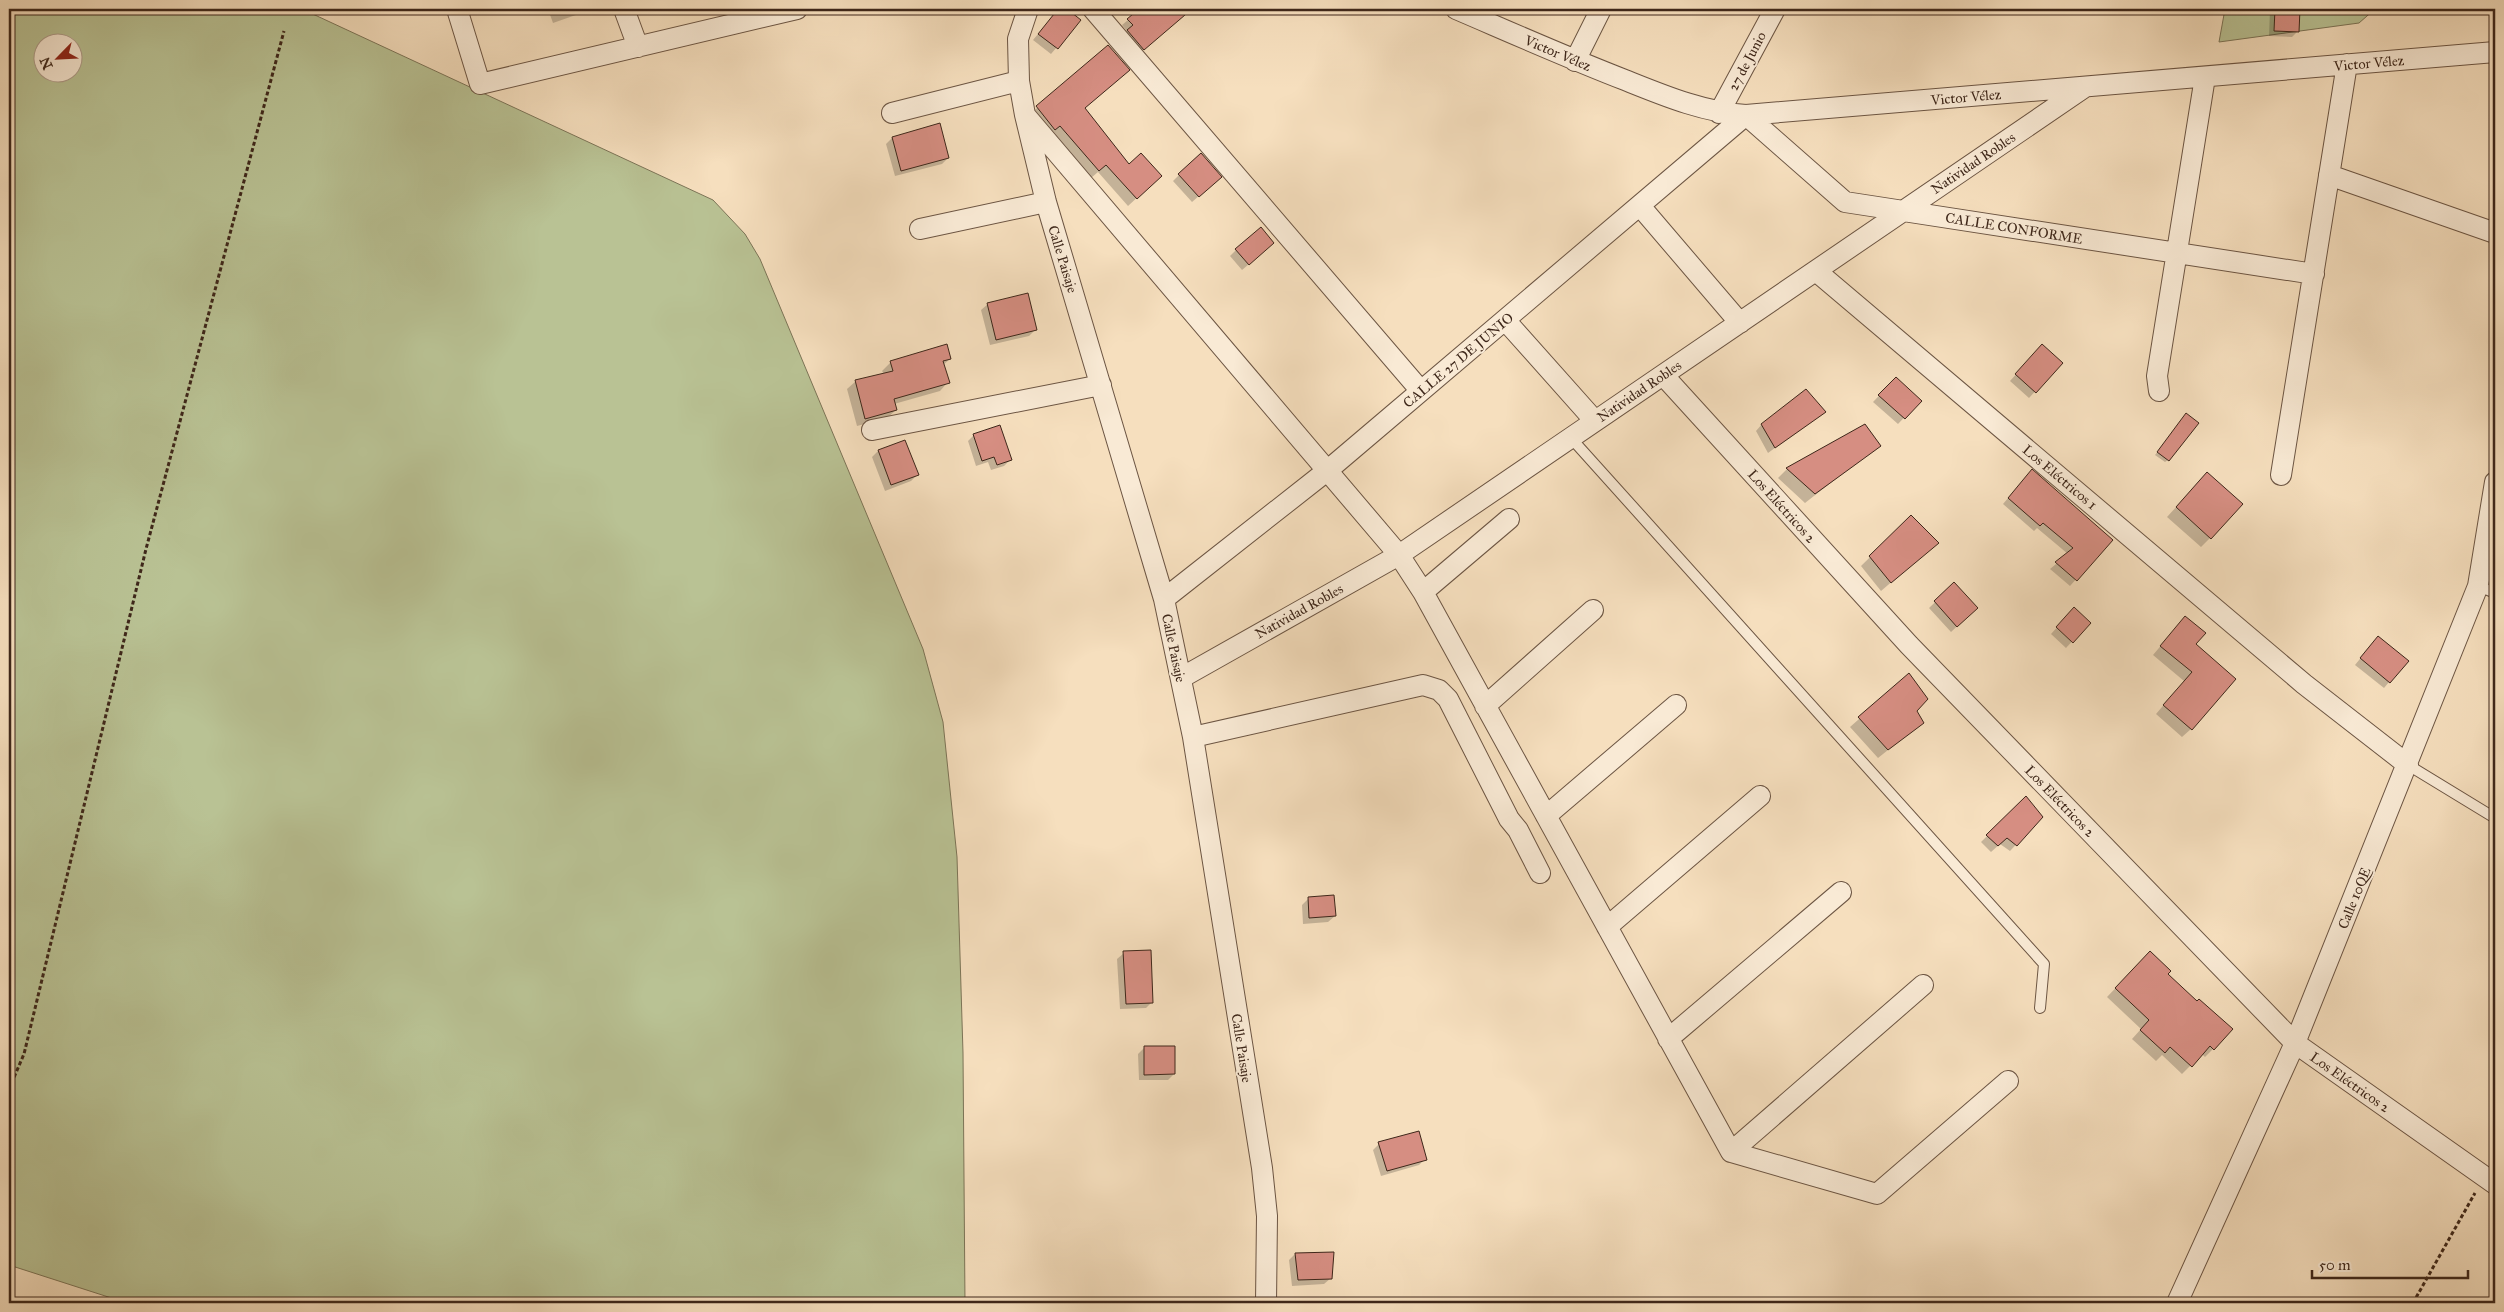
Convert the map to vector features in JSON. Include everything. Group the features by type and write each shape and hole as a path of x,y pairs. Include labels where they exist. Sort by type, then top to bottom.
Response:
{"street":[{"path":"457,9 480,84 638,47 761,13 797,9"},
{"path":"624,9 638,47"},
{"name":"Calle Paisaje","path":"1028,9 1018,39 1019,81 1026,115 1046,202 1164,599 1193,737 1262,1168 1267,1216 1266,1303"},
{"path":"1093,9 1421,391"},
{"name":"Victor Vélez","path":"1456,9 1575,61 1688,105 1719,113 1746,115 2495,52"},
{"path":"1575,61 1601,9"},
{"name":"27 de Junio","path":"1719,113 1775,9"},
{"path":"2281,475 2347,64"},
{"path":"2159,391 2157,376 2205,76"},
{"path":"892,113 1019,81"},
{"name":"Natividad Robles","path":"1181,678 1399,555 2085,87"},
{"path":"1026,115 1399,555 1423,592 1731,1152 1877,1194 2008,1081"},
{"name":"CALLE 27 DE JUNIO","path":"1164,599 1328,470 1746,115"},
{"name":"CALLE CONFORME","path":"1746,115 1845,202 2314,274"},
{"path":"2329,175 2495,233"},
{"path":"920,229 1046,202"},
{"path":"1640,206 1740,322"},
{"name":"Los Eléctricos 1","path":"1816,271 2304,684 2408,765"},
{"path":"1505,320 1595,421"},
{"name":"Los Eléctricos 2","path":"1663,375 1909,645 2295,1043 2490,1180"},
{"path":"872,430 1101,385"},
{"name":"Calle 10QE","path":"2177,1303 2295,1043 2408,765 2487,590 2495,482"},
{"path":"1423,592 1509,519"},
{"path":"1485,706 1593,610"},
{"path":"1193,737 1423,685 1431,686 1448,698 1509,819 1518,830 1540,873"},
{"path":"1546,816 1676,705"},
{"path":"1607,927 1760,796"},
{"path":"1668,1039 1841,892"},
{"path":"1731,1152 1923,986"}],"lane":[{"path":"1571,438 2044,964 2040,1008"},
{"path":"2408,765 2495,818"}],"path":[{"path":"9,1090 24,1054 146,549 284,31"},
{"path":"2412,1303 2490,1180"}],"green space":[{"path":"9,9 302,9 713,200 745,234 760,259 923,649 943,722 957,857 963,1053 965,1303 127,1303 9,1265"},
{"path":"2225,9 2375,9 2359,23 2219,42"},
{"path":"2391,9 2495,9 2388,11"}],"building":[{"path":"1058,9 1067,9 1081,20 1058,49 1038,34"},
{"path":"1139,9 1192,9 1144,50 1127,30 1133,25 1127,19"},
{"path":"2275,9 2300,9 2299,32 2274,31"},
{"path":"1108,45 1130,70 1085,108 1129,164 1141,153 1162,176 1137,199 1106,165 1099,171 1060,126 1055,130 1036,106"},
{"path":"940,123 949,158 901,171 892,137"},
{"path":"1201,153 1222,177 1199,197 1178,174"},
{"path":"1261,227 1274,243 1249,265 1235,249"},
{"path":"1028,293 1037,330 996,340 987,303"},
{"path":"947,344 951,359 943,361 950,383 894,399 897,410 865,419 855,380 893,371 890,361"},
{"path":"2042,344 2063,363 2036,393 2015,374"},
{"path":"1896,377 1922,401 1905,419 1878,395"},
{"path":"1806,389 1826,412 1775,448 1761,424"},
{"path":"2186,413 2199,423 2169,461 2157,452"},
{"path":"1865,424 1881,446 1815,494 1786,468"},
{"path":"1000,425 1012,460 997,465 994,457 982,461 973,434"},
{"path":"905,440 919,475 891,485 878,450"},
{"path":"2032,469 2113,540 2077,581 2055,562 2073,548 2043,523 2040,526 2008,498"},
{"path":"2207,472 2243,504 2211,539 2176,507"},
{"path":"1911,515 1939,543 1891,583 1869,556"},
{"path":"1954,582 1978,608 1957,627 1934,601"},
{"path":"2074,607 2091,623 2073,643 2056,627"},
{"path":"2185,616 2206,633 2196,644 2236,679 2192,730 2163,705 2192,672 2160,646"},
{"path":"2378,636 2409,661 2390,683 2360,658"},
{"path":"1909,673 1928,699 1917,711 1924,723 1888,750 1858,717"},
{"path":"2026,796 2043,817 2017,846 2007,838 1998,846 1986,835"},
{"path":"1334,895 1336,916 1309,918 1308,897"},
{"path":"1151,950 1153,1003 1126,1004 1123,951"},
{"path":"2150,951 2171,971 2168,974 2197,1001 2199,999 2233,1029 2214,1050 2210,1046 2192,1067 2170,1047 2165,1053 2140,1030 2149,1020 2115,988"},
{"path":"1144,1046 1175,1046 1175,1074 1144,1075"},
{"path":"1419,1131 1427,1160 1387,1171 1378,1142"},
{"path":"1334,1252 1332,1279 1298,1280 1295,1253"}]}
